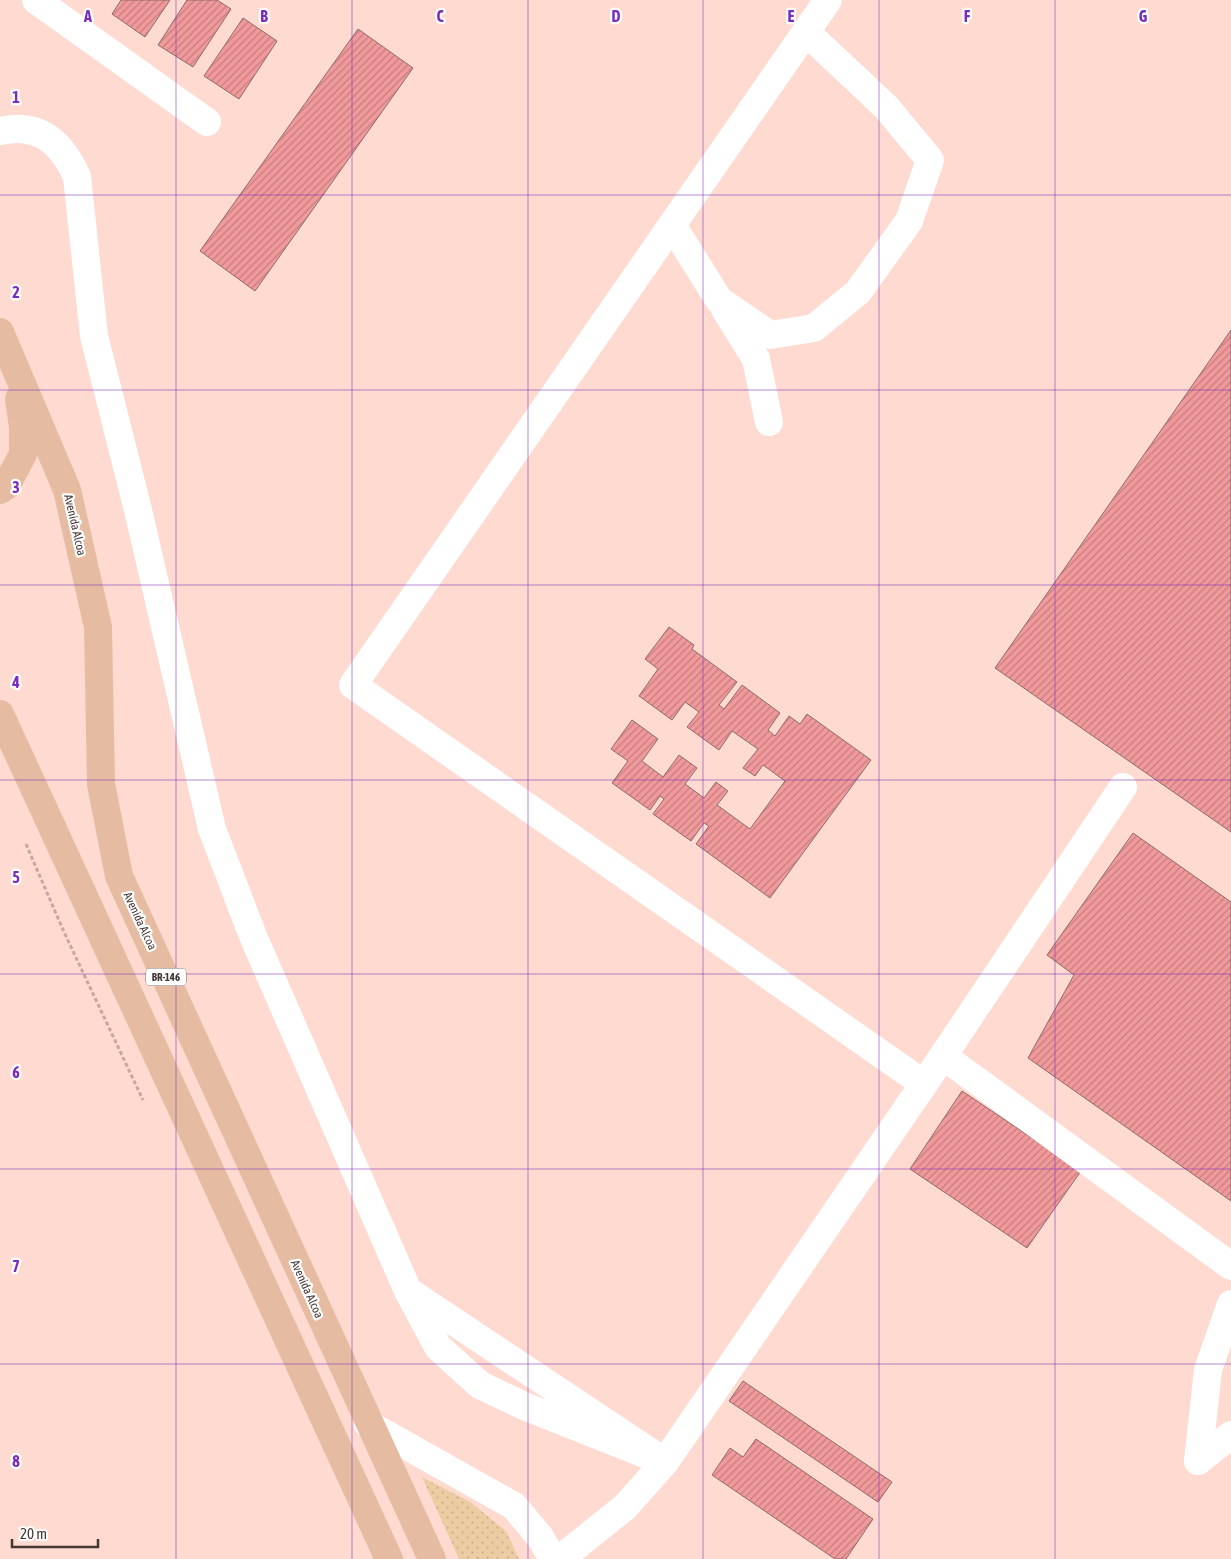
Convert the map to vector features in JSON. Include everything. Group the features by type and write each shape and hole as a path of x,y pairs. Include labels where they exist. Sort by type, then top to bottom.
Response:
{"main road":[{"name":"Avenida Alcoa","path":"0,332 67,490 98,627 101,784 119,876 368,1424 432,1559"},
{"path":"0,490 6,486 23,454 23,428 14,364"},
{"path":"0,714 390,1559"}],"street":[{"path":"36,0 207,122"},
{"path":"828,0 353,685 924,1084"},
{"path":"719,300 770,336 814,328 858,292 909,220 930,160 886,107 806,32"},
{"path":"0,131 15,127 32,131 55,141 69,158 77,177 94,336 138,510 212,829 253,936 408,1291 438,1348 480,1385 524,1406 665,1462"},
{"path":"672,225 756,359 769,422"},
{"path":"579,1554 625,1507 665,1462 943,1056 1123,787"},
{"path":"943,1056 1231,1266"},
{"path":"408,1291 665,1462"},
{"path":"1231,1304 1208,1370 1198,1461 1231,1435"},
{"path":"368,1424 514,1506 540,1537 553,1559"}],"shaded area":[{"path":"422,1477 470,1502 506,1531 519,1559 459,1559"}],"building":[{"path":"121,0 170,0 145,37 112,14"},
{"path":"187,0 217,0 231,9 193,67 158,45"},
{"path":"243,18 277,41 239,99 204,76"},
{"path":"358,29 413,68 255,291 200,251"},
{"path":"1231,330 1231,832 995,668"},
{"path":"669,627 694,645 692,649 737,682 719,705 724,709 742,685 780,713 768,730 775,736 789,716 800,724 807,714 871,760 770,898 696,844 709,826 704,823 691,841 653,814 664,799 660,796 650,810 612,783 628,761 611,749 632,720 658,739 642,761 663,777 679,755 697,768 685,784 704,798 716,782 728,791 717,805 750,829 785,781 763,765 755,776 743,768 758,749 732,731 719,750 687,727 699,712 685,702 672,720 639,696 658,669 645,659"},
{"path":"1133,833 1231,902 1231,1201 1028,1058 1074,975 1047,955"},
{"path":"962,1091 1081,1171 1027,1248 910,1169"},
{"path":"743,1381 892,1482 878,1502 729,1401"},
{"path":"756,1439 873,1519 846,1559 835,1559 712,1475 730,1448 743,1457"}]}
